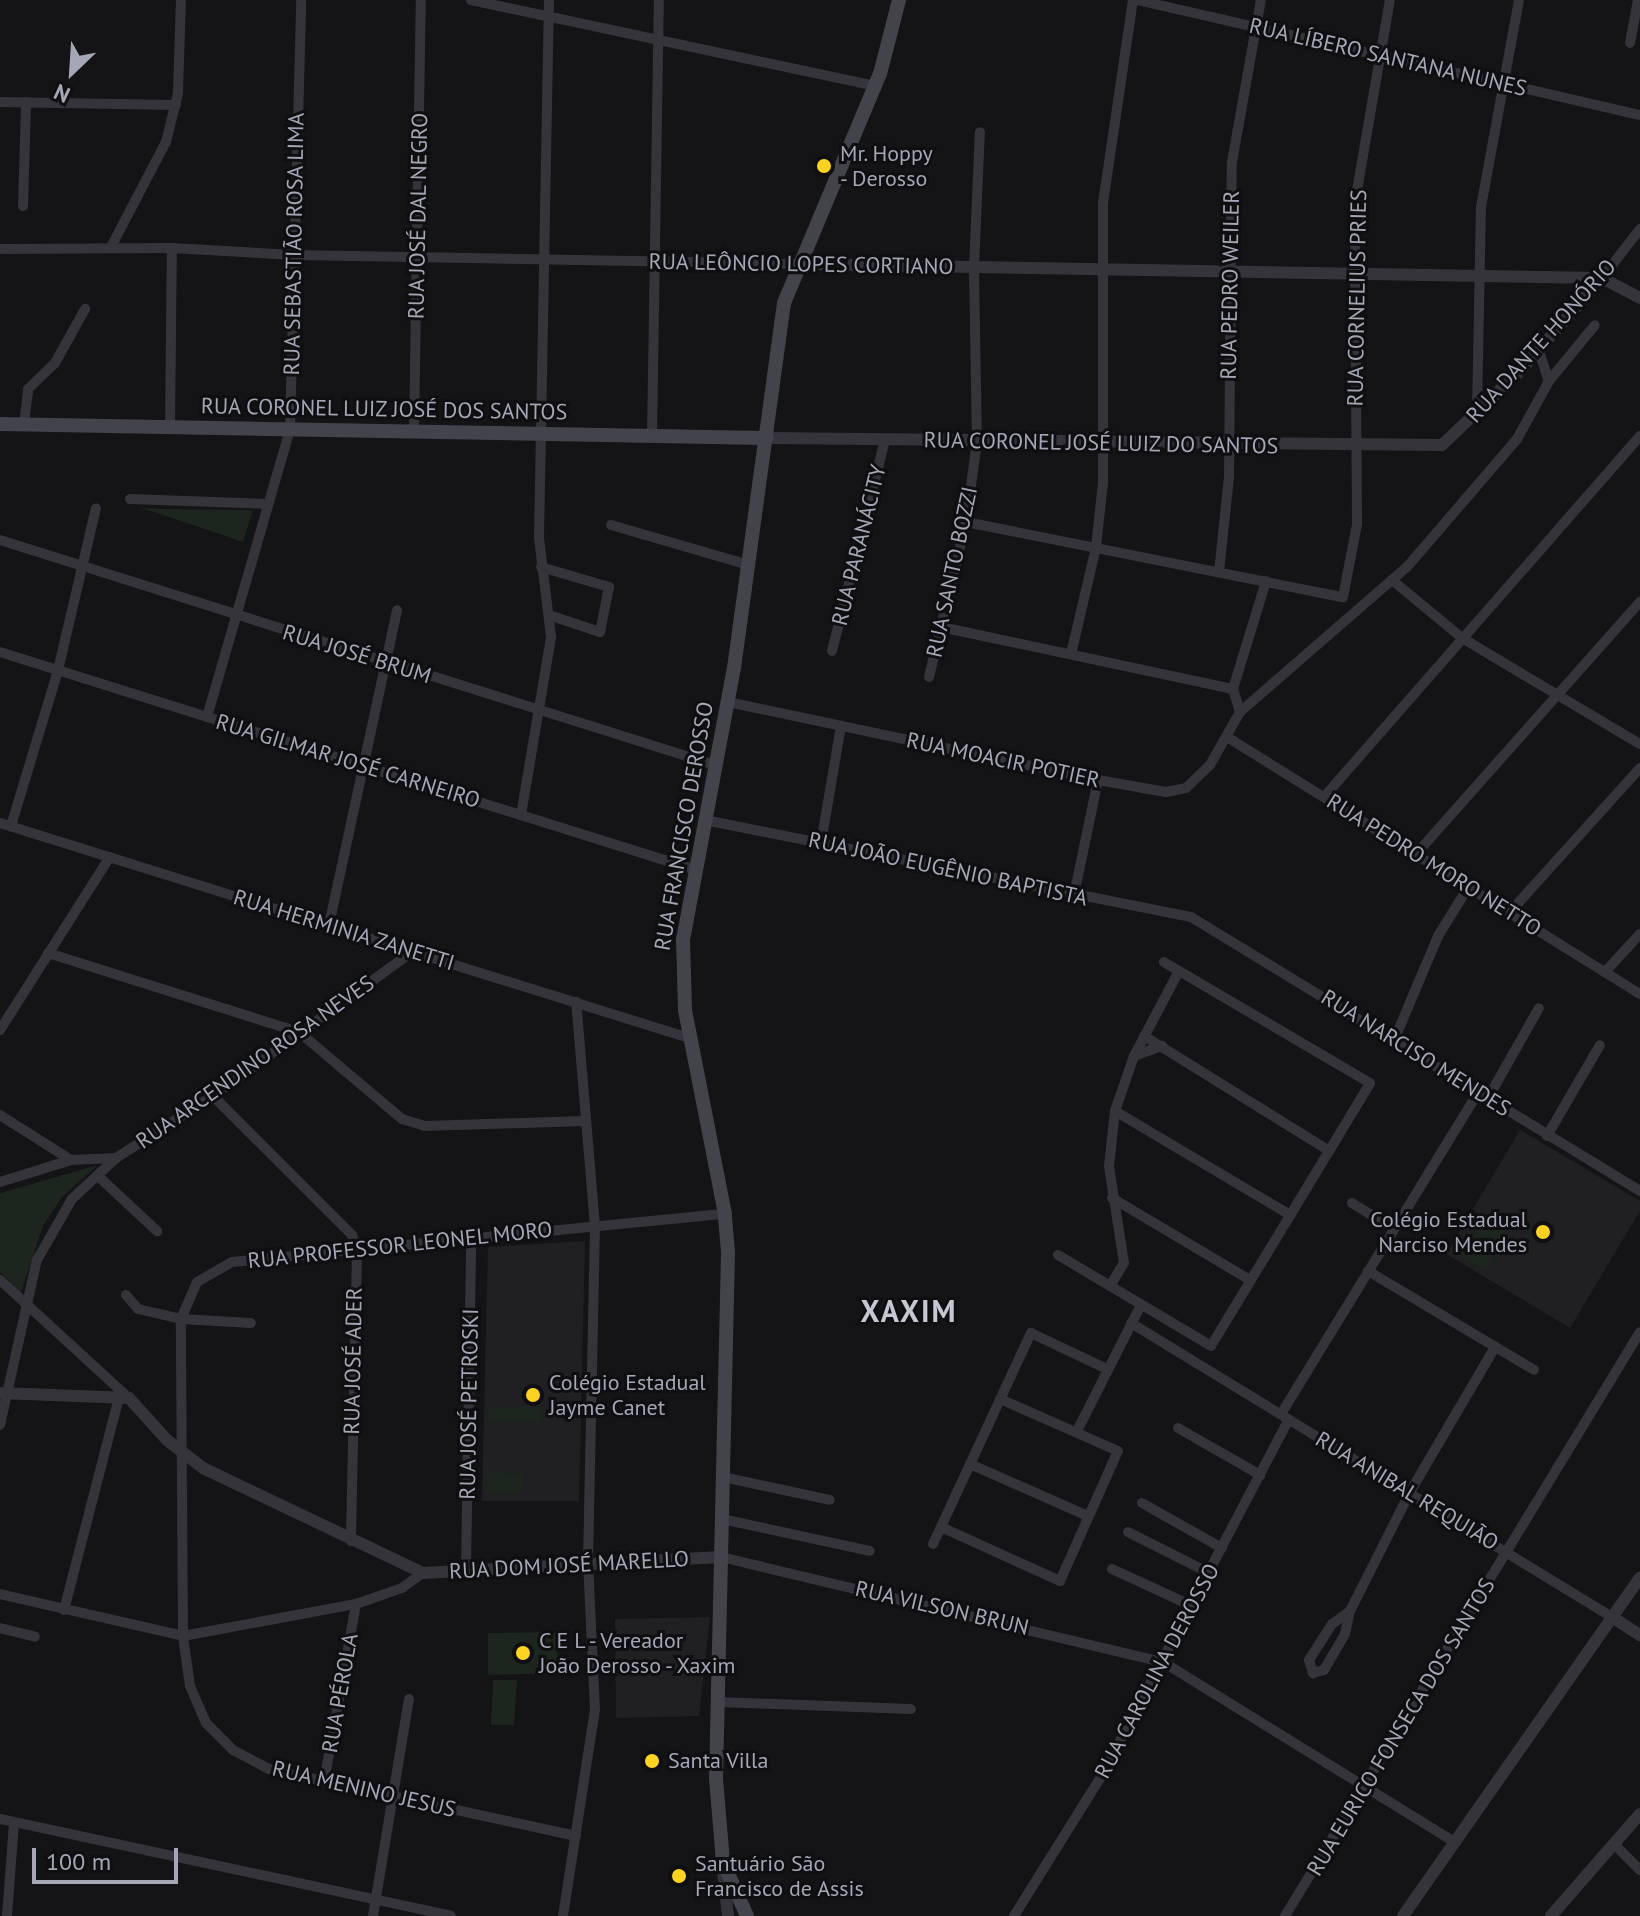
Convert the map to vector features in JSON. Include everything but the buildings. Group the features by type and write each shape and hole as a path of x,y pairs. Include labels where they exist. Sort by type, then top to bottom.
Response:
{"main road":[{"name":"RUA FRANCISCO DEROSSO","path":"747,1916 723,1862 716,1778 725,1214 689,1038 683,940 728,702 767,438 775,343 799,264 874,86 899,0"},
{"name":"RUA CORONEL LUIZ JOSÉ DOS SANTOS","path":"0,424 767,438"}],"street":[{"path":"111,247 161,157 176,105 181,0"},
{"name":"RUA SEBASTIÃO ROSA LIMA","path":"207,717 233,616 290,429 301,0"},
{"name":"RUA JOSÉ DAL NEGRO","path":"414,431 421,0"},
{"path":"471,0 874,86"},
{"path":"521,815 542,711 549,615 541,567 540,434 549,0"},
{"path":"652,436 659,0"},
{"path":"1071,654 1096,547 1103,444 1105,168 1135,0"},
{"name":"RUA LÍBERO SANTANA NUNES","path":"1135,0 1640,115"},
{"name":"RUA CORNELIUS PRIES","path":"1266,581 1343,597 1357,524 1355,202 1390,0"},
{"path":"1477,411 1481,207 1519,0"},
{"path":"1630,43 1638,0"},
{"name":"RUA PEDRO WEILER","path":"1219,572 1229,477 1226,444 1232,162 1263,1"},
{"path":"0,102 176,105"},
{"path":"23,206 26,102"},
{"name":"RUA SANTO BOZZI","path":"929,677 966,522 977,442 974,267 980,132"},
{"name":"RUA DANTE HONÓRIO","path":"1436,445 1447,443 1540,353 1640,229"},
{"path":"170,427 172,248"},
{"name":"RUA LEÔNCIO LOPES CORTIANO","path":"0,249 172,248 294,255 1602,278"},
{"path":"1602,278 1640,298"},
{"path":"24,424 28,389 55,363 85,309"},
{"path":"966,522 1266,581 1233,689 1240,712 1392,580 1517,439 1549,381 1595,325"},
{"path":"1540,353 1549,381"},
{"path":"1324,797 1640,436"},
{"name":"RUA CORONEL JOSÉ LUIZ DO SANTOS","path":"767,438 1103,444 1436,445"},
{"name":"RUA PARANÁCITY","path":"832,651 885,440"},
{"path":"130,499 267,504"},
{"path":"5,824 58,670 80,565 96,508"},
{"path":"611,525 749,565"},
{"name":"RUA JOSÉ BRUM","path":"0,540 233,616 715,765"},
{"path":"541,567 609,587 600,632 549,615"},
{"path":"1392,580 1462,638 1640,744"},
{"path":"1417,853 1640,602"},
{"path":"329,925 397,610"},
{"path":"941,627 1233,689"},
{"name":"RUA GILMAR JOSÉ CARNEIRO","path":"0,652 696,870"},
{"name":"RUA MOACIR POTIER","path":"728,702 1166,792 1186,788 1199,779 1240,712"},
{"path":"821,843 841,726"},
{"name":"RUA PEDRO MORO NETTO","path":"1227,737 1640,994"},
{"path":"1510,912 1640,768"},
{"path":"1074,895 1098,780"},
{"name":"RUA JOÃO EUGÊNIO BAPTISTA","path":"705,820 1191,917"},
{"name":"RUA HERMINIA ZANETTI","path":"5,824 689,1038"},
{"path":"0,1030 110,857"},
{"path":"1395,1038 1438,936 1469,886"},
{"name":"RUA NARCISO MENDES","path":"1191,917 1395,1038 1547,1136 1640,1191"},
{"path":"1605,972 1640,934"},
{"name":"RUA ARCENDINO ROSA NEVES","path":"0,1182 71,1160 116,1158 213,1096 413,951"},
{"path":"48,953 299,1032 402,1119 425,1126 585,1121"},
{"path":"1164,962 1370,1083 1201,1365"},
{"path":"1110,1286 1124,1263 1112,1198 1108,1144 1115,1111 1134,1056 1179,971"},
{"path":"563,1916 595,1710 588,1561 595,1226 576,1002"},
{"name":"RUA CAROLINA DEROSSO","path":"1014,1916 1101,1777 1260,1475 1285,1416 1368,1271 1539,1008"},
{"path":"1144,1036 1328,1150"},
{"path":"1547,1136 1600,1045"},
{"path":"1134,1056 1162,1046"},
{"name":"RUA JOSÉ ADER","path":"213,1096 343,1221 357,1251 351,1541"},
{"path":"1115,1111 1290,1215"},
{"path":"0,1115 71,1160"},
{"path":"0,1425 4,1393 37,1260 72,1199 116,1158"},
{"path":"98,1176 157,1231"},
{"path":"1112,1198 1250,1280"},
{"path":"1352,1203 1394,1229"},
{"path":"1116,1223 1133,1210"},
{"name":"RUA PROFESSOR LEONEL MORO","path":"183,1636 185,1456 181,1319 197,1282 232,1262 725,1214"},
{"name":"RUA JOSÉ PETROSKI","path":"466,1570 471,1238"},
{"path":"1058,1255 1211,1346"},
{"path":"1368,1271 1534,1370"},
{"path":"0,1280 185,1456 351,1541 423,1573"},
{"path":"126,1295 138,1309 181,1319 251,1323"},
{"path":"1077,1431 1141,1305"},
{"name":"RUA ANIBAL REQUIÃO","path":"1131,1323 1640,1635"},
{"path":"1163,1341 1173,1324"},
{"name":"RUA EURICO FONSECA DOS SANTOS","path":"1285,1916 1640,1332"},
{"path":"933,1544 1031,1333 1107,1369"},
{"path":"1350,1611 1332,1624 1309,1660 1313,1673 1324,1670 1331,1658 1350,1611 1410,1492 1495,1347"},
{"path":"4,1393 124,1398"},
{"path":"64,1610 124,1398"},
{"path":"941,1527 1060,1581 1118,1451 1000,1399"},
{"path":"1178,1428 1260,1475"},
{"path":"970,1464 1088,1516"},
{"path":"723,1477 830,1500"},
{"path":"1142,1503 1222,1548"},
{"path":"722,1519 870,1551"},
{"path":"1128,1532 1209,1573"},
{"name":"RUA DOM JOSÉ MARELLO","path":"0,1594 183,1636 356,1604 402,1588 423,1573 588,1561 721,1557"},
{"name":"RUA VILSON BRUN","path":"721,1557 1163,1662 1456,1843"},
{"path":"1112,1569 1192,1606"},
{"path":"1403,1916 1615,1619 1640,1578"},
{"name":"RUA PÉROLA","path":"324,1782 356,1604"},
{"path":"0,1628 35,1637"},
{"name":"RUA MENINO JESUS","path":"183,1636 190,1686 206,1723 233,1750 269,1769 576,1836"},
{"path":"373,1916 409,1699"},
{"path":"718,1702 911,1709"},
{"path":"1551,1916 1640,1814"},
{"path":"0,1819 451,1916"},
{"path":"7,1916 14,1822"},
{"path":"1614,1844 1640,1870"},
{"path":"723,1862 728,1916"}],"shaded area":[{"path":"142,508 162,509 253,510 243,542"},
{"name":"Colégio Estadual Narciso Mendes","path":"1520,1130 1640,1201 1640,1211 1570,1328 1446,1254"},
{"path":"98,1165 62,1197 43,1226 21,1292 0,1272 0,1193"},
{"path":"1486,1217 1508,1231 1484,1270 1461,1257"},
{"name":"Colégio Estadual Jayme Canet","path":"585,1241 579,1501 482,1501 488,1247"},
{"path":"488,1407 541,1407 541,1422 488,1422"},
{"path":"487,1472 522,1473 522,1493 486,1493"},
{"path":"710,1617 699,1716 616,1718 615,1619"},
{"name":"C E L - Vereador João Derosso - Xaxim","path":"557,1632 558,1673 488,1675 488,1633"},
{"path":"493,1680 517,1680 514,1725 491,1725"}],"place":[{"name":"Mr. Hoppy - Derosso","path":"824,166"},
{"name":"Colégio Estadual Narciso Mendes","path":"1543,1232"},
{"name":"Colégio Estadual Jayme Canet","path":"533,1395"},
{"name":"C E L - Vereador João Derosso - Xaxim","path":"523,1653"},
{"name":"Santa Villa","path":"652,1761"},
{"name":"Santuário São Francisco de Assis","path":"679,1876"}],"district":[{"name":"XAXIM","path":"909,1311"}]}
